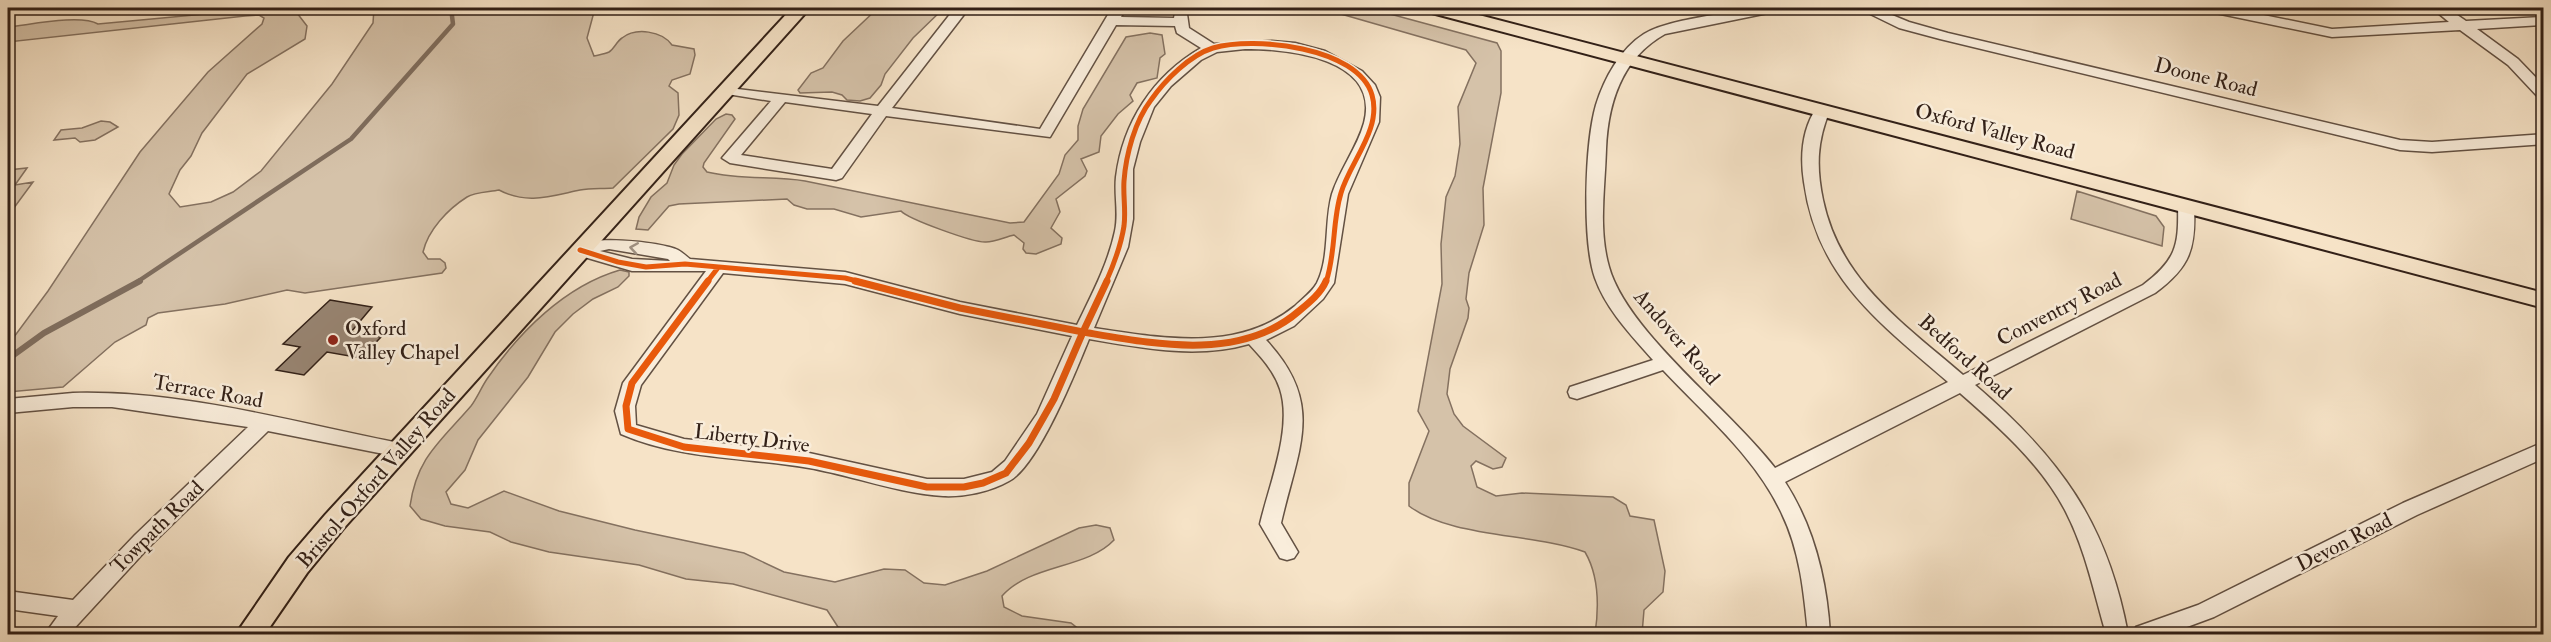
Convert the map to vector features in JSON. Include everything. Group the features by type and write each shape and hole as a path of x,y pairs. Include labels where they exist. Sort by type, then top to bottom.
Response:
{"main road":[{"name":"Bristol-Oxford Valley Road","path":"250,634 298,566 399,450 801,8"},
{"name":"Oxford Valley Road","path":"1447,9 2544,302"}],"street":[{"path":"782,97 730,158 836,175 882,111 962,8"},
{"name":"Andover Road","path":"1773,8 1661,31 1643,40 1628,58 1609,90 1602,111 1596,238 1600,266 1607,284 1634,326 1760,462 1786,501 1803,539 1812,574 1819,634"},
{"name":"Doone Road","path":"1865,8 1905,25 1935,33 2400,145 2432,147 2544,139"},
{"path":"2211,8 2332,33 2544,21"},
{"path":"2439,8 2513,62 2544,95"},
{"path":"580,250 599,258 667,269 685,264 717,269 845,278 960,308 1163,345 1214,344 1255,339 1299,314 1326,284 1336,237 1338,199 1354,157 1374,123 1374,100 1367,82 1338,62 1303,49 1262,46 1211,48 1182,30 1182,15 1115,14 1045,134 726,90"},
{"name":"Liberty Drive","path":"717,269 632,383 624,404 623,417 628,429 650,441 713,451 783,457 839,466 910,484 951,489 984,483 1005,474 1029,445 1054,402 1083,332 1104,293 1125,226 1124,178 1133,134 1150,100 1181,70 1211,48"},
{"name":"Bedford Road","path":"1822,110 1812,136 1811,167 1817,208 1836,259 1872,303 2020,436 2058,482 2074,508 2089,543 2117,634"},
{"name":"Conventry Road","path":"1772,479 2104,313 2169,275 2182,258 2187,240 2186,206"},
{"path":"1255,339 1276,363 1290,390 1295,422 1270,524 1287,552"},
{"path":"1576,392 1666,362"},
{"name":"Terrace Road","path":"8,406 110,400 182,409 399,450"},
{"name":"Towpath Road","path":"56,634 142,541 263,424"},
{"name":"Devon Road","path":"2144,634 2206,611 2410,509 2544,449"},
{"path":"8,600 77,610"}],"shaded area":[{"path":"268,8 284,13 297,13 307,26 305,39 247,74 202,133 169,194 180,207 211,202 233,192 261,171 332,84 373,23 374,8 590,8 594,12 587,38 594,56 609,52 620,39 634,32 648,32 662,36 672,45 694,49 695,55 690,74 672,80 669,86 678,93 679,115 673,129 613,188 584,189 539,198 509,195 499,190 470,195 446,214 434,228 423,252 428,259 440,259 445,263 446,268 442,273 305,293 287,290 225,304 158,313 148,318 146,325 115,342 63,387 8,392 8,345 48,291 140,152 208,72 262,24 264,18 259,15 245,16 8,42 8,27 67,20 90,21 98,24"},
{"path":"878,8 944,8 913,38 870,98 860,101 847,100 842,95 832,92 800,93 798,90 811,73 823,68 843,41"},
{"path":"1320,8 1368,8 1497,43 1501,51 1501,93 1483,188 1484,225 1469,273 1466,299 1469,308 1468,318 1450,369 1447,394 1454,414 1463,426 1506,458 1502,467 1493,469 1476,461 1471,466 1477,487 1496,496 1522,493 1613,497 1626,505 1630,516 1654,520 1665,571 1663,592 1644,610 1642,634 1595,634 1597,592 1590,561 1585,552 1541,541 1469,530 1426,516 1409,506 1409,483 1429,431 1418,411 1442,284 1441,244 1446,197 1455,176 1460,144 1458,107 1476,63 1466,50"},
{"path":"1150,33 1162,35 1165,54 1160,58 1157,78 1137,83 1130,95 1133,101 1118,114 1101,136 1099,152 1081,159 1087,171 1085,176 1056,199 1060,212 1051,228 1062,238 1061,244 1036,254 1026,253 1023,249 1024,243 1014,235 993,241 979,241 928,225 901,211 861,217 834,209 807,209 794,205 787,199 679,204 669,206 648,230 636,229 639,217 651,197 667,183 674,165 682,154 716,119 726,114 732,115 735,119 704,163 703,167 707,172 805,181 1010,223 1024,222 1059,174 1065,155 1078,140 1078,126 1083,109 1126,37"},
{"path":"101,121 110,122 118,127 95,140 80,142 75,138 54,140 61,130 82,128"},
{"path":"27,168 15,185 33,182 8,216 8,170"},
{"path":"2077,191 2156,216 2164,227 2162,246 2071,219"},
{"path":"620,270 629,272 629,276 618,287 593,299 555,332 528,377 478,440 465,470 446,492 451,504 468,508 504,491 559,511 744,553 784,572 835,582 884,569 905,570 924,583 945,585 987,571 1079,528 1096,525 1110,528 1114,540 1089,556 1028,578 1002,596 1004,607 1022,616 1071,623 1085,634 860,634 838,627 827,610 733,584 686,579 639,565 549,552 511,542 490,532 445,526 421,519 410,506 413,489 424,462 471,406 500,361 529,328 562,299 600,277"}],"building":[{"name":"Oxford Valley Chapel","path":"330,300 372,307 351,332 381,337 361,358 327,352 304,375 276,370 300,347 283,344"}],"waterway":[{"path":"137,282 351,139 453,24 451,8"},
{"path":"8,359 44,333 140,281"}],"cycle path":[{"path":"580,250 605,259 646,267 685,264 845,278 960,308 1083,332 1095,334 1150,342 1179,345 1236,342 1263,334 1287,322 1324,286 1330,267 1340,194 1367,135 1374,110 1373,97 1364,79 1330,58 1295,47 1272,45 1213,48 1196,57 1166,83 1150,100 1135,133 1124,179 1125,219 1119,247 1105,286 1087,324 1081,337 1054,399 1038,429 1010,469 1002,476 983,483 964,487 927,487 809,461 684,447 646,437 628,429 625,417 632,383 717,269"}],"place":[{"name":"Oxford Valley Chapel","path":"333,340"}]}
